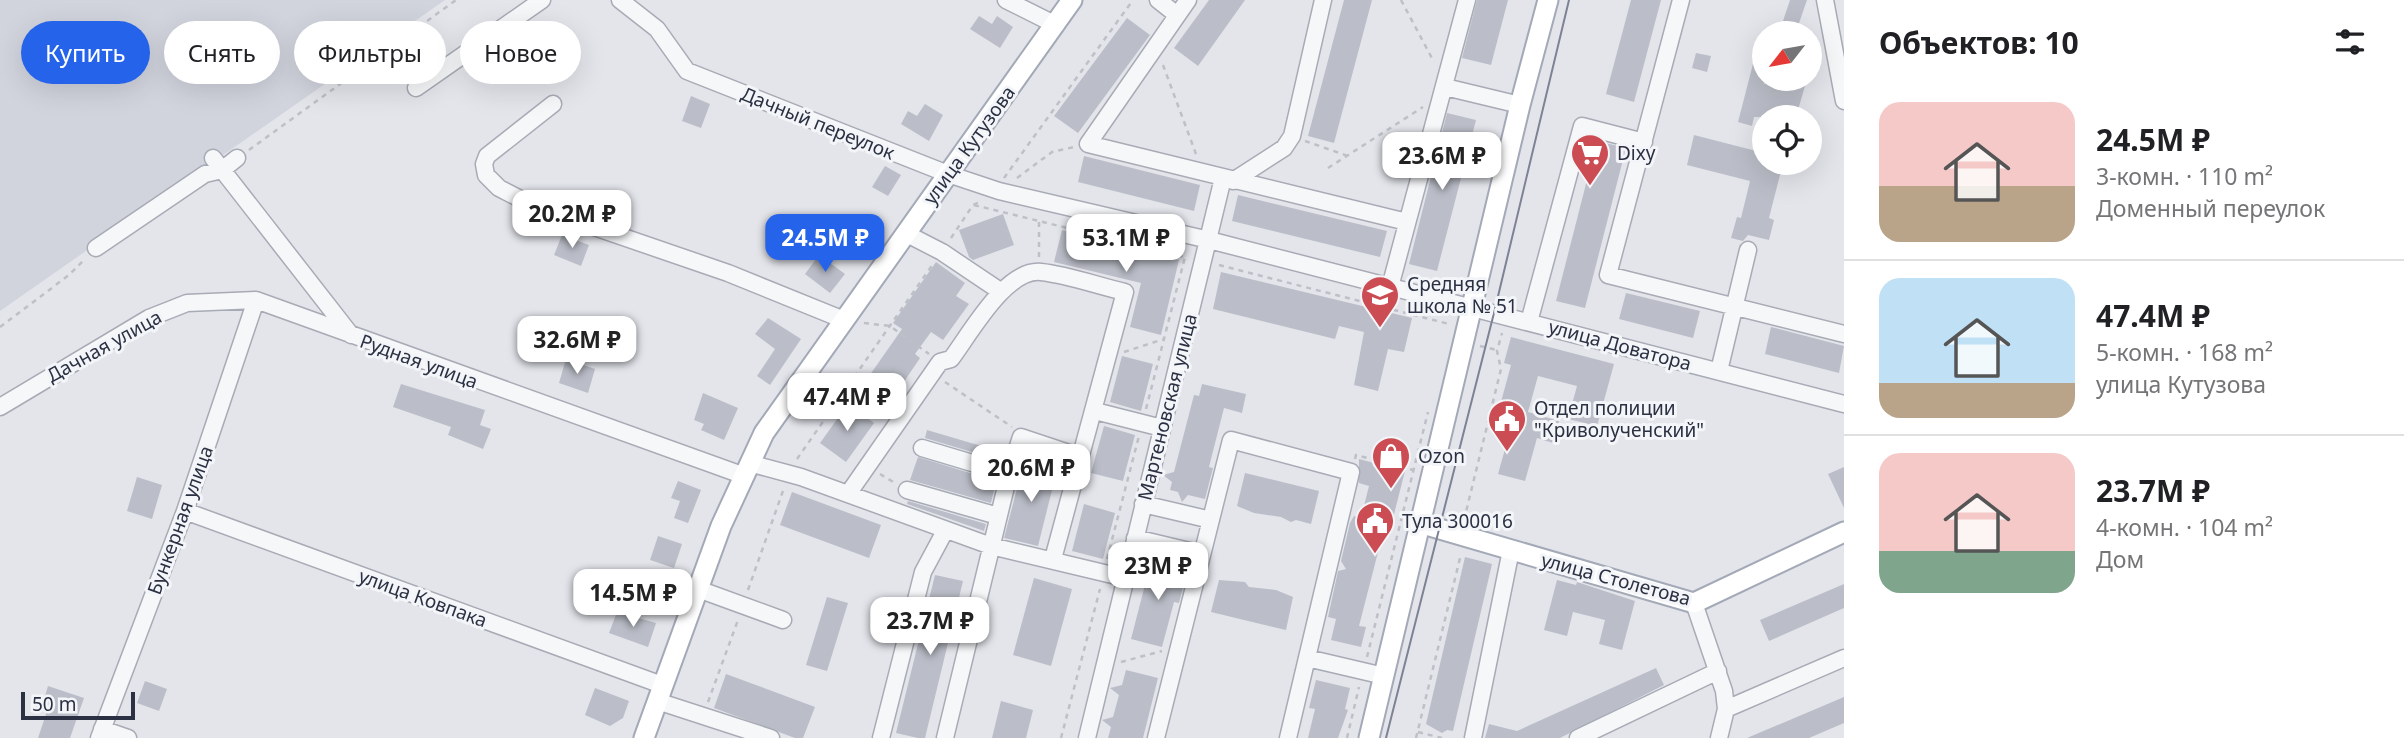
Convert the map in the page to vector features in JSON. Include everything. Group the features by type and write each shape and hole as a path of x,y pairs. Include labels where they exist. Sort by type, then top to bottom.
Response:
{"main road":[{"name":"улица Кутузова","path":"644,738 745,469 764,433 1072,0"},
{"path":"1369,738 1520,105 1548,0"},
{"name":"улица Столетова","path":"1419,523 1695,603 1844,532"}],"street":[{"path":"416,88 542,0"},
{"name":"Дачный переулок","path":"620,0 657,29 687,71 948,174"},
{"path":"1006,0 1056,24"},
{"path":"1158,0 1177,15"},
{"path":"1188,0 1088,144 1407,222"},
{"path":"1228,179 1284,148 1292,136 1323,0"},
{"path":"1390,287 1467,0"},
{"path":"1681,0 1608,275 1844,334"},
{"path":"1825,0 1844,101"},
{"path":"1445,86 1520,105"},
{"path":"553,103 487,156 484,164 486,175 499,188 536,207 728,272 844,320"},
{"path":"1529,322 1582,126 1644,142"},
{"path":"96,248 218,164 241,155"},
{"path":"218,164 352,337"},
{"name":"улица Доватора","path":"948,174 999,191 1209,240 1844,404"},
{"name":"Мартеновская улица","path":"1087,738 1209,240 1228,179"},
{"path":"905,233 942,252 1000,291"},
{"path":"1719,371 1748,250"},
{"path":"848,494 936,368 951,359 1000,291 1014,280 1038,271 1125,292 1053,559"},
{"name":"Рудная улица","path":"256,300 352,337 745,469 789,474 991,546 1125,578"},
{"name":"Дачная улица","path":"0,407 149,318 187,303 256,300"},
{"name":"Бункерная улица","path":"100,734 185,511 256,300"},
{"path":"1095,411 1162,428"},
{"path":"945,738 998,516 1021,437 1081,457"},
{"path":"1156,738 1231,440 1351,472 1288,738"},
{"path":"922,448 1009,474"},
{"path":"906,490 998,516"},
{"path":"1143,503 1211,520"},
{"name":"улица Ковпака","path":"185,511 659,693 703,715 765,737"},
{"path":"881,738 923,572 945,531"},
{"path":"1135,537 1202,554"},
{"path":"1473,738 1511,550"},
{"path":"698,589 783,620"},
{"path":"1695,603 1718,671 1726,709 1719,738"},
{"path":"1307,658 1384,676"},
{"path":"1726,709 1844,658"},
{"path":"1578,738 1718,671"},
{"path":"100,734 128,738"}],"path":[{"path":"241,155 456,0"},
{"path":"999,191 1007,170 1133,0"},
{"path":"1328,168 1417,112 1445,86 1401,0"},
{"path":"1157,48 1203,173"},
{"path":"1292,136 1348,156"},
{"path":"703,715 789,474 974,205 999,191 1052,152 1088,144"},
{"path":"1038,271 1039,219"},
{"path":"1113,289 1124,241"},
{"path":"0,327 69,275 96,248"},
{"path":"1416,738 1462,552 1460,536 1494,402 1501,369 1497,351 1506,316"},
{"path":"844,320 890,326 936,368 1008,423 1021,437"},
{"path":"1109,357 1164,339"},
{"path":"1351,472 1356,455 1413,470"},
{"path":"868,466 906,490"},
{"path":"1061,738 1104,573"},
{"path":"1104,666 1167,650 1177,653"},
{"path":"1418,732 1442,738"}],"shaded area":[{"path":"0,0 445,0 415,21 294,21 294,84 325,84 0,311"}],"building":[{"path":"1209,0 1245,0 1198,66 1174,48"},
{"path":"1344,0 1372,0 1334,143 1308,136"},
{"path":"1477,0 1508,0 1491,65 1462,58"},
{"path":"1631,0 1661,0 1634,102 1606,94"},
{"path":"1790,0 1807,0 1800,21 1783,21"},
{"path":"979,16 992,24 997,16 1013,27 1000,48 970,29"},
{"path":"1127,18 1150,35 1078,133 1054,116"},
{"path":"1696,53 1711,56 1707,72 1692,68"},
{"path":"1752,68 1752,91 1804,91 1799,105 1752,105 1752,126 1738,122"},
{"path":"691,96 710,104 701,128 682,121"},
{"path":"925,104 943,115 929,141 901,124 908,111 917,116"},
{"path":"1447,113 1476,120 1437,271 1409,264"},
{"path":"1694,135 1752,150 1752,175 1780,175 1769,218 1774,220 1769,240 1748,235 1743,241 1731,238 1737,217 1741,218 1750,181 1687,165"},
{"path":"1597,141 1626,148 1585,308 1556,301"},
{"path":"1084,156 1200,185 1194,211 1078,182"},
{"path":"885,166 901,175 888,196 872,187"},
{"path":"1238,195 1387,231 1380,257 1232,221"},
{"path":"1003,214 1014,245 973,260 969,257 959,230"},
{"path":"1062,230 1179,260 1161,335 1130,327 1141,283 1054,262"},
{"path":"562,235 589,245 581,266 554,255"},
{"path":"819,255 845,274 830,293 805,274"},
{"path":"936,262 965,283 956,296 969,304 943,340 931,332 915,354 920,358 893,398 867,379 902,329 893,323"},
{"name":"Средняя школа № 51","path":"1221,272 1412,318 1404,352 1388,349 1378,391 1354,385 1364,332 1339,326 1335,339 1213,309"},
{"path":"1626,293 1700,311 1693,338 1619,319"},
{"path":"768,318 801,339 770,385 757,376 775,349 755,334"},
{"path":"1771,327 1844,346 1839,373 1765,354"},
{"path":"1511,337 1614,364 1597,426 1568,419 1577,386 1538,376 1528,412 1559,421 1553,443 1537,438 1525,481 1498,474 1514,417 1498,413 1511,365 1504,363"},
{"path":"1122,356 1153,364 1141,411 1110,402"},
{"path":"566,359 595,369 588,393 559,383"},
{"path":"401,384 485,410 480,425 491,429 483,449 448,435 451,427 393,407"},
{"path":"1202,384 1246,394 1242,413 1224,408 1209,467 1213,468 1205,499 1188,495 1182,502 1178,492 1170,490 1172,482 1163,475 1174,472 1194,395 1199,396"},
{"path":"703,393 738,408 724,440 701,430 704,424 694,420"},
{"path":"848,404 874,423 846,462 820,443"},
{"path":"1104,426 1135,435 1123,481 1091,473"},
{"path":"927,430 1005,453 1002,461 925,438"},
{"path":"918,457 996,481 991,503 910,480"},
{"path":"1359,459 1405,471 1391,526 1385,525 1359,626 1366,627 1361,647 1331,640 1336,619 1328,617 1338,571 1346,569 1341,561 1350,523 1354,516 1361,518 1369,486 1359,483"},
{"path":"1024,462 1057,470 1038,546 1004,538"},
{"path":"1844,467 1844,508 1828,474"},
{"path":"1245,473 1319,491 1311,524 1254,513 1237,506"},
{"path":"137,477 162,485 152,519 127,511"},
{"path":"678,481 701,490 688,523 674,518 680,501 671,498"},
{"path":"792,492 881,525 869,558 780,525"},
{"path":"908,501 986,524 984,531 907,504"},
{"path":"1084,504 1115,513 1103,559 1072,551"},
{"path":"658,536 682,544 674,568 650,560"},
{"path":"1167,557 1169,567 1187,571 1179,603 1174,602 1162,647 1131,639 1146,581 1138,573 1149,571 1151,562 1159,564"},
{"path":"1465,557 1492,564 1453,731 1442,733 1426,724"},
{"path":"935,575 963,581 925,738 918,738 896,733"},
{"path":"1034,578 1072,589 1051,666 1013,655"},
{"path":"1219,580 1245,582 1249,587 1276,590 1293,597 1286,630 1211,612"},
{"path":"1557,580 1576,585 1577,582 1635,601 1622,650 1599,644 1605,620 1573,612 1567,636 1544,630"},
{"path":"1844,584 1844,608 1769,641 1760,620"},
{"path":"827,597 848,603 827,671 806,665"},
{"path":"617,612 656,623 648,647 609,633"},
{"path":"1656,668 1664,685 1560,738 1485,738 1489,724 1517,731"},
{"path":"1126,670 1158,678 1143,738 1108,738 1111,727 1102,720 1113,717 1119,695 1110,688 1122,685"},
{"path":"726,674 815,707 803,738 795,738 714,708"},
{"path":"1316,680 1350,688 1345,709 1348,710 1338,738 1308,738 1315,709 1309,708"},
{"path":"145,681 167,689 159,711 137,703"},
{"path":"48,686 84,698 70,738 38,738 49,705 43,703"},
{"path":"595,688 629,701 623,718 610,726 585,715"},
{"path":"1844,697 1844,723 1809,738 1747,738"},
{"path":"1001,701 1033,710 1026,738 992,738"}],"tram line":[{"path":"1386,738 1494,313 1569,0"}],"place":[{"name":"Dixy","path":"1590,187"},
{"name":"Средняя школа № 51","path":"1380,329"},
{"name":"Отдел полиции \"Криволученский\"","path":"1507,453"},
{"name":"Ozon","path":"1391,490"},
{"name":"Тула 300016","path":"1375,555"}]}
